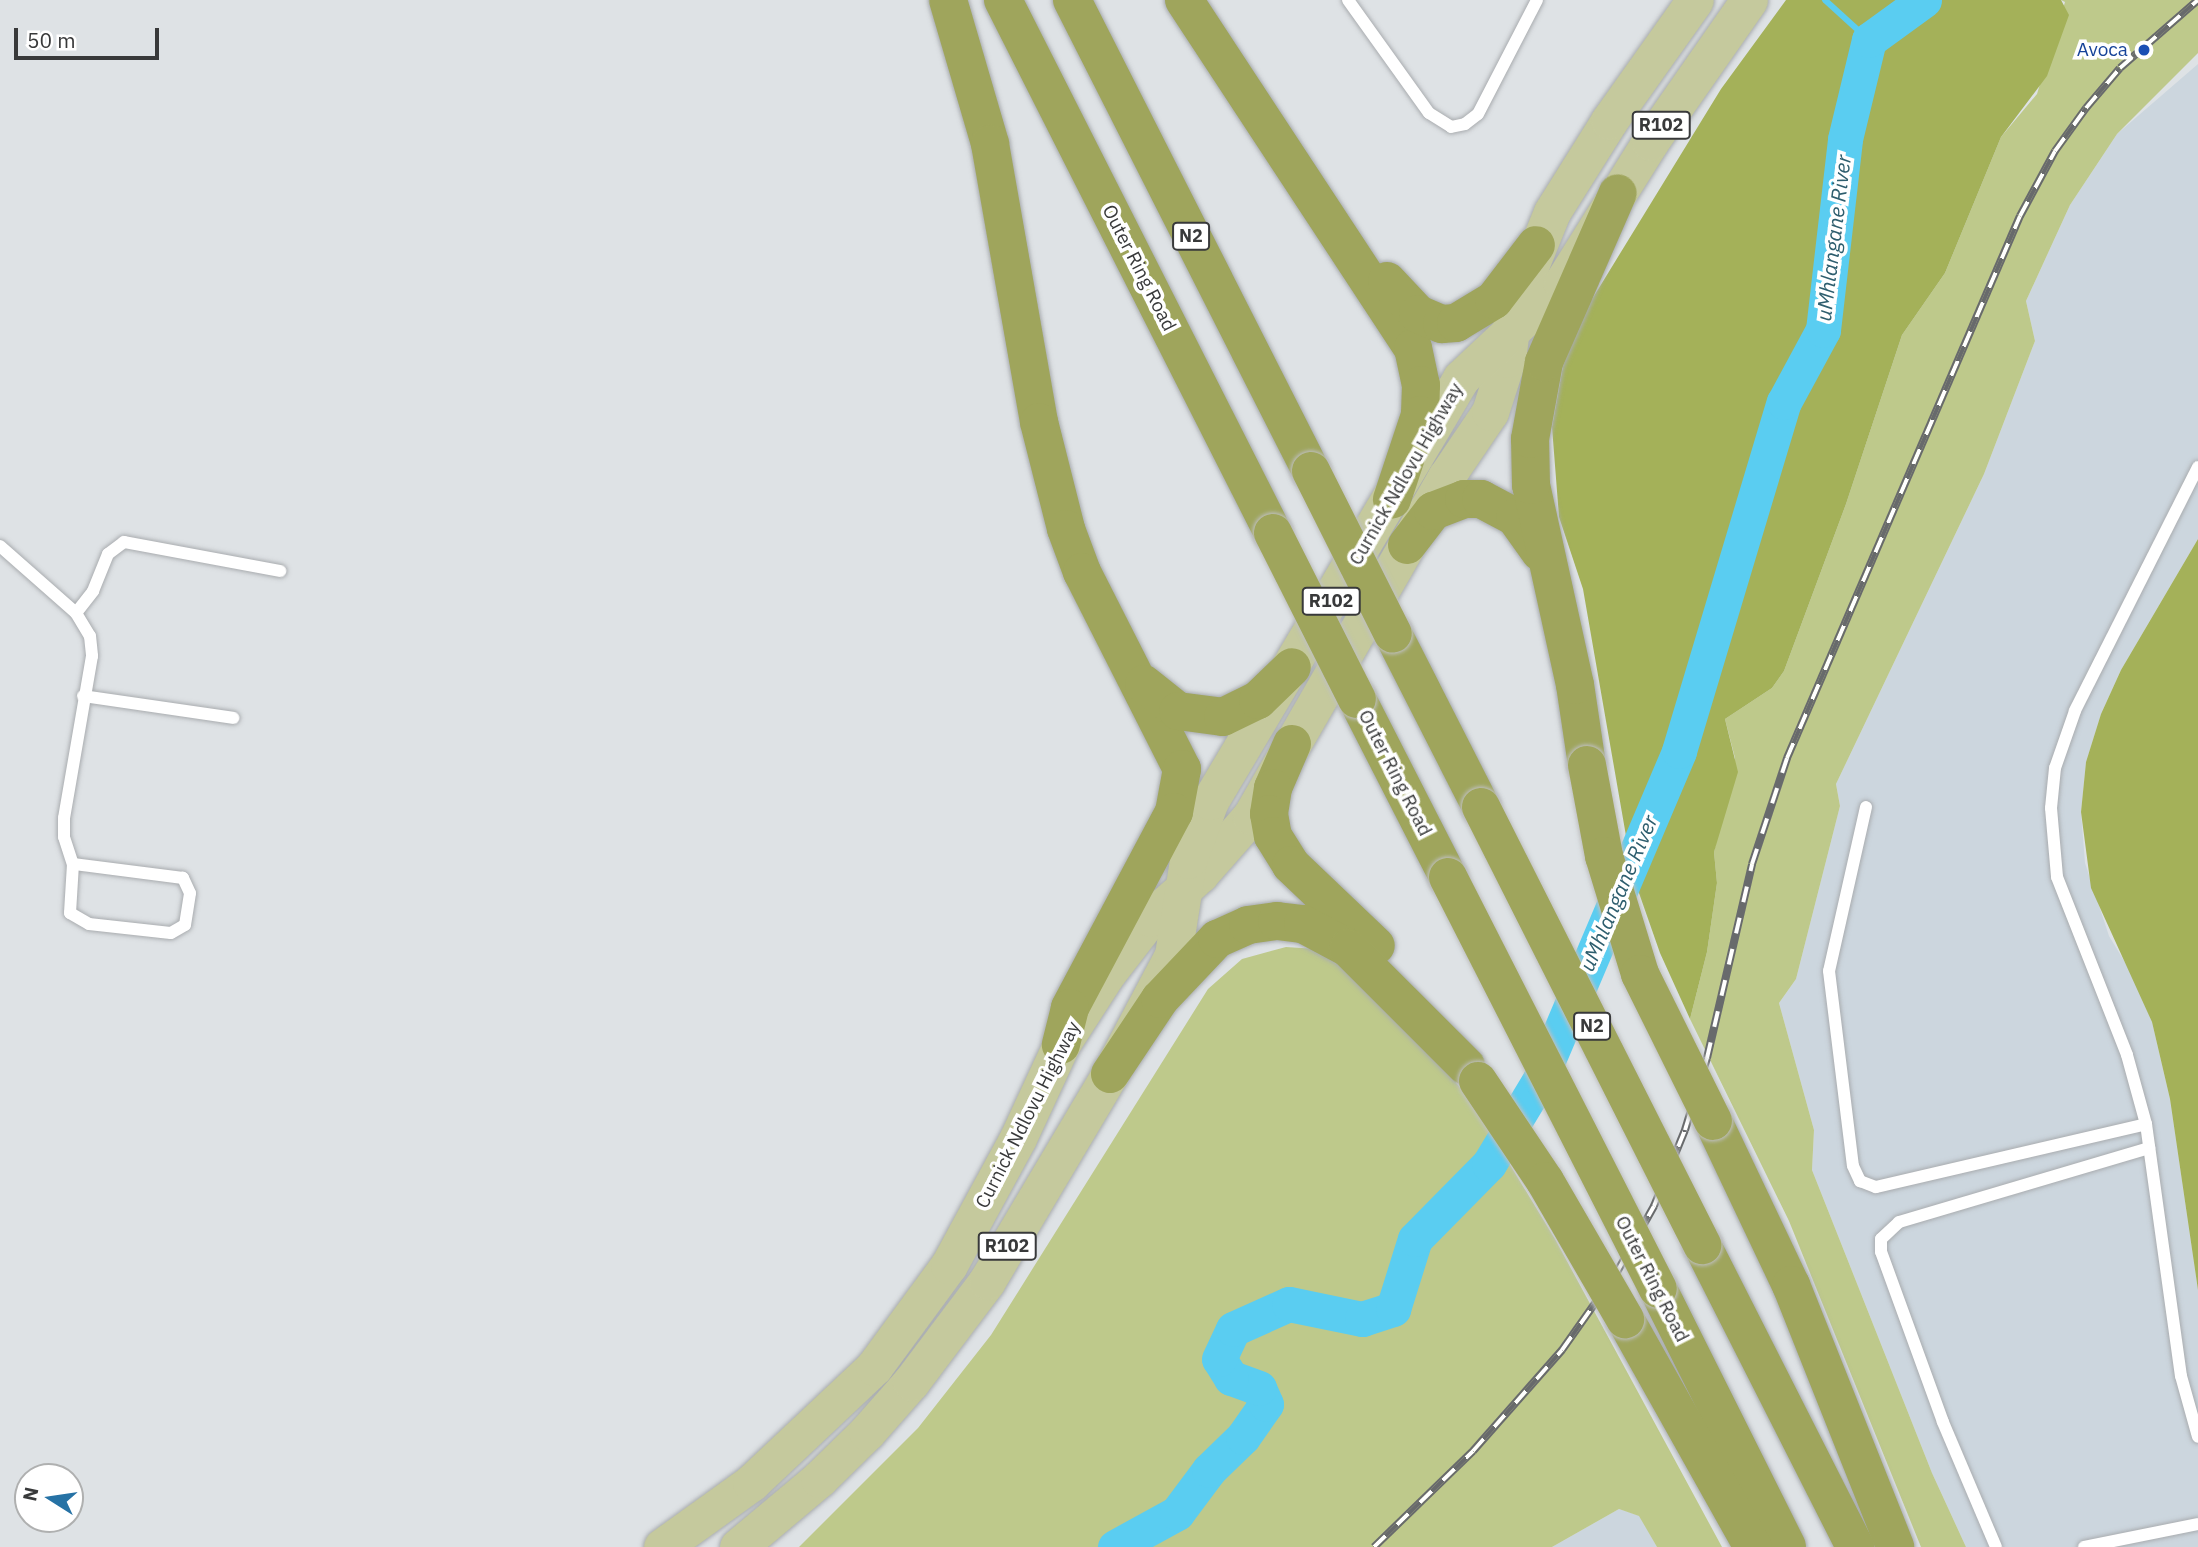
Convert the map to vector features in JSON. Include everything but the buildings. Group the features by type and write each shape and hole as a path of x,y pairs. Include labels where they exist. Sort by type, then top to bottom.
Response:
{"highway":[{"path":"948,0 990,144 1052,479 1082,572 1129,667 1174,748 1181,769 1180,790 1160,843 1070,1008 1061,1045"},
{"name":"Outer Ring Road","path":"1003,0 1787,1547"},
{"name":"N2","path":"1072,0 1855,1547"},
{"path":"1184,0 1413,348 1421,385 1420,415 1392,499"},
{"path":"1255,111 1345,219 1394,290 1431,321 1456,323 1475,315 1494,300 1536,245"},
{"path":"1618,194 1558,323 1533,405 1531,485 1575,685 1604,856 1636,963 1791,1285 1895,1547"},
{"path":"1407,545 1433,511 1464,499 1480,499 1515,517 1547,563"},
{"path":"1129,667 1166,704 1208,717 1223,717 1258,700 1292,667"},
{"path":"1292,744 1273,788 1269,814 1281,852 1380,949 1472,1073 1545,1181 1753,1547"},
{"path":"1110,1074 1160,999 1217,939 1248,925 1277,920 1303,924 1348,948 1472,1073"}],"main road":[{"path":"1660,46 1679,0"},
{"name":"Curnick Ndlovu Highway","path":"662,1547 762,1474 874,1367 949,1265 1018,1138 1061,1045 1150,918 1186,886 1251,816 1407,545 1490,412 1510,336 1514,306 1536,245 1552,212 1660,46 1695,0"},
{"name":"Curnick Ndlovu Highway","path":"738,1547 820,1479 911,1382 987,1281 1110,1074 1173,955 1188,860 1205,810 1392,499 1461,378 1510,336 1562,284 1618,194 1749,0"}],"lane":[{"path":"1348,0 1429,113 1451,127 1465,124 1478,114 1537,0"},
{"path":"2198,467 2075,711 2055,768 2051,808 2057,877 2127,1055 2146,1124 2181,1376 2198,1437"},
{"path":"76,613 89,598 111,549 124,542 280,571"},
{"path":"0,546 76,613 92,646 64,818 64,838 73,864 69,902 76,919 171,933 185,925 191,893 180,876 73,864"},
{"path":"83,696 233,718"},
{"path":"1867,807 1829,971 1853,1166 1860,1181 1876,1187 2146,1124"},
{"path":"1996,1547 1943,1422 1881,1252 1881,1239 1899,1222 2149,1149"},
{"path":"2084,1547 2198,1524"}],"shaded area":[{"path":"2198,64 2198,539 2121,670 2101,714 2086,762 2081,812 2085,863 2109,936 2134,977 2152,1022 2170,1099 2198,1290 2198,1547 1966,1547 1932,1473 1812,1170 1814,1130 1779,1003 1796,979 1840,806 1836,784 1984,474 2035,341 2026,301 2070,205 2117,134"},
{"path":"1619,1509 1640,1516 1657,1547 1552,1547"}],"green space":[{"path":"1786,0 2061,0 2069,15 2047,76 2001,137 1945,273 1902,335 1846,504 1784,671 1772,688 1725,719 1738,772 1714,852 1717,883 1707,952 1690,1019 1660,953 1633,876 1583,589 1559,517 1552,427 1563,366 1586,309 1721,89"},
{"path":"2061,0 2198,0 2198,53 2117,134 2070,205 2026,301 2035,341 1984,474 1836,784 1840,806 1796,979 1779,1003 1814,1130 1812,1170 1932,1473 1966,1547 1921,1547 1789,1221 1690,1019 1707,952 1717,883 1714,852 1735,758 1725,719 1772,688 1784,671 1846,504 1902,335 1945,273 2001,137 2037,94 2065,2"},
{"path":"2198,539 2198,1290 2170,1099 2152,1022 2091,888 2081,812 2086,762 2101,714 2121,670"},
{"path":"1286,947 1317,949 1335,958 1437,1058 1475,1107 1555,1239 1722,1547 1657,1547 1639,1516 1619,1509 1552,1547 799,1547 918,1428 991,1335 1208,989 1242,959"}],"waterway":[{"path":"1825,0 1869,40"},
{"name":"uMhlangane River","path":"1115,1547 1177,1513 1209,1470 1243,1437 1266,1404 1259,1388 1231,1378 1219,1359 1233,1329 1289,1304 1362,1319 1393,1309 1415,1239 1489,1164 1540,1079 1679,751 1784,402 1823,330 1845,139 1869,40 1924,0"}],"railway":[{"path":"1374,1547 1473,1451 1562,1350 1617,1272 1654,1206 1685,1130 1707,1058 1752,864 1787,758 2020,216 2055,151 2086,108 2120,68 2198,0"}],"place":[{"name":"Avoca","path":"2144,50"}]}
